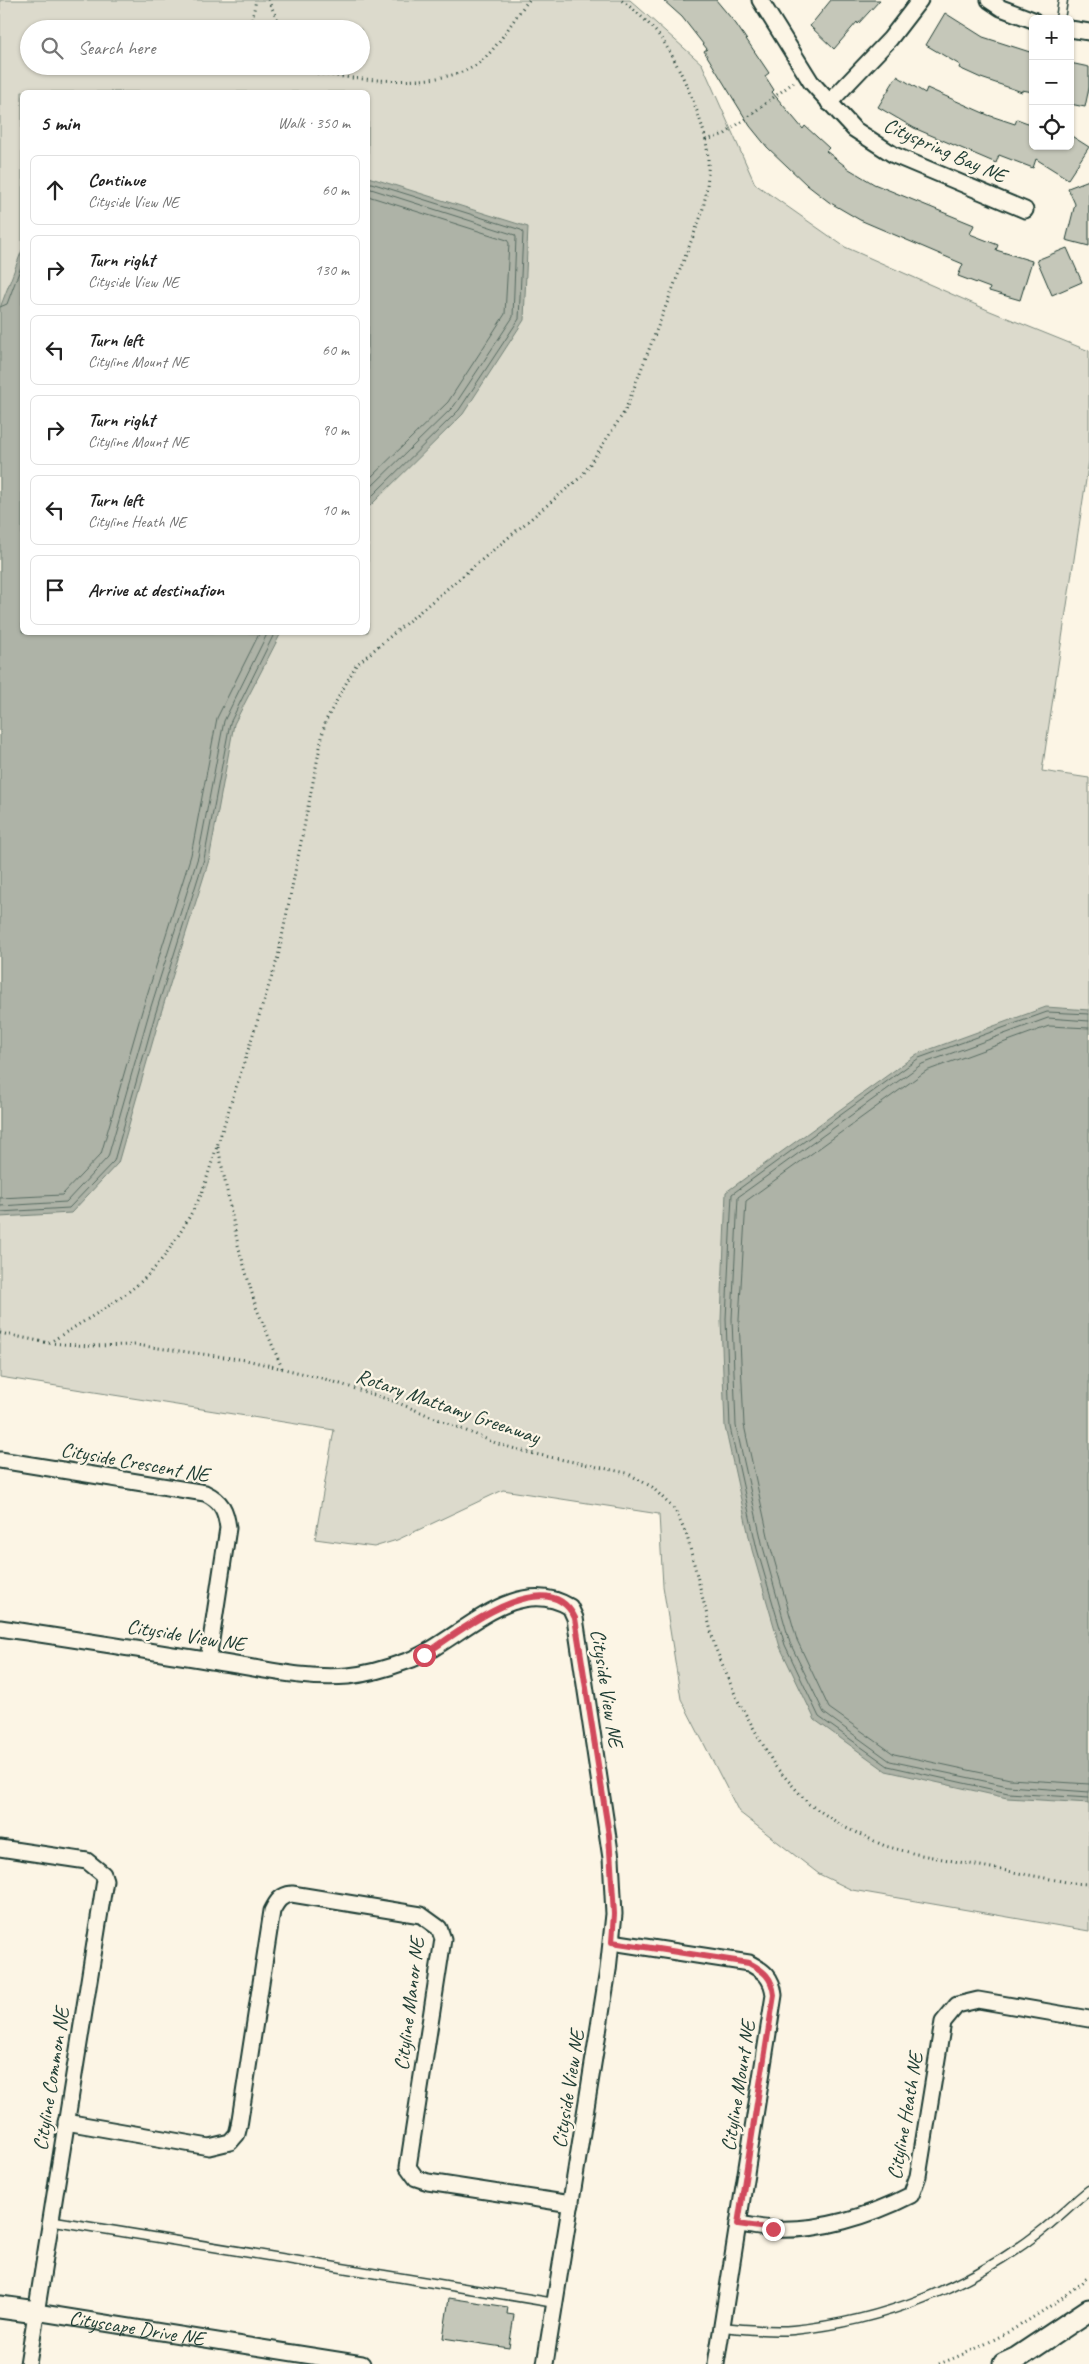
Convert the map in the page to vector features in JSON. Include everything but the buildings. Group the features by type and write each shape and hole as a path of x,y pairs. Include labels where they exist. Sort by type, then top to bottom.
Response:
{"street":[{"name":"Cityspring Bay NE","path":"760,0 805,74 828,103 854,130 894,155 1025,210"},
{"path":"828,103 890,40 920,0"},
{"path":"989,0 1001,8 1029,18"},
{"path":"1074,30 1089,32"},
{"name":"Cityside Crescent NE","path":"0,1460 206,1494 215,1498 226,1514 228,1528 208,1660"},
{"name":"Cityside View NE","path":"0,1628 292,1674 348,1676 370,1672 424,1655 492,1610 527,1598 548,1598 570,1607 575,1618 609,1835 614,1914 612,1942 545,2364"},
{"name":"Cityline Common NE","path":"0,1848 87,1861 103,1874 104,1880 49,2220 28,2364"},
{"name":"Cityline Manor NE","path":"66,2122 208,2147 230,2142 239,2126 272,1911 276,1902 281,1897 292,1894 421,1915 439,1928 443,1939 408,2167 416,2178 428,2182 571,2204"},
{"name":"Cityline Mount NE","path":"612,1942 749,1963 768,1975 773,1983 774,1995 716,2364"},
{"name":"Cityline Heath NE","path":"738,2224 773,2229 808,2227 844,2220 877,2210 911,2195 918,2176 943,2022 957,2005 978,2000 1089,2019"},
{"name":"Cityscape Drive NE","path":"0,2307 362,2364"},
{"path":"1014,2362 1089,2310"}],"lane":[{"path":"1061,15 1063,0"},
{"path":"722,2327 792,2330 833,2325 888,2312 967,2279 1000,2259 1041,2231 1089,2190"},
{"path":"49,2220 555,2303"}],"path":[{"path":"252,20 256,0"},
{"path":"268,0 278,20"},
{"path":"340,75 403,82 426,80 463,70 478,64 529,0"},
{"path":"49,1343 119,1298 147,1276 190,1217 202,1193 278,957 325,722 356,664 582,476 620,419 632,393 701,216 708,192 709,166 706,140 699,118 668,49 636,12 621,0"},
{"path":"706,140 725,134 805,74"},
{"path":"218,1146 238,1245 256,1307 283,1369"},
{"name":"Rotary Mattamy Greenway","path":"0,1332 49,1343 89,1346 136,1345 246,1360 322,1378 396,1402 498,1444 530,1453 627,1472 652,1487 675,1510 686,1536 715,1647 737,1699 774,1766 809,1804 844,1827 885,1846 916,1854 1072,1883 1089,1884"},
{"path":"939,2364 1006,2333 1066,2296 1089,2276"}],"shaded area":[{"path":"0,0 630,0 702,64 755,184 845,247 990,311 1089,351 1089,460 1042,771 1089,778 1089,1931 852,1890 819,1874 739,1812 681,1699 663,1586 659,1514 503,1490 397,1540 374,1547 315,1539 334,1430 0,1377"}],"water":[{"path":"370,178 528,227 524,320 463,414 370,506"},
{"path":"20,255 20,635 280,635 234,724 209,860 160,1016 118,1163 71,1213 0,1217 0,308"},
{"path":"1046,1007 1089,1010 1089,1803 1007,1798 886,1771 815,1720 780,1647 752,1550 725,1427 721,1320 726,1192 917,1054"}],"route":[{"path":"424,1655 492,1610 527,1598 548,1598 560,1601 570,1607 575,1618 609,1835 614,1914 612,1942 749,1963 768,1975 773,1983 774,1995 738,2224 773,2229"}]}
